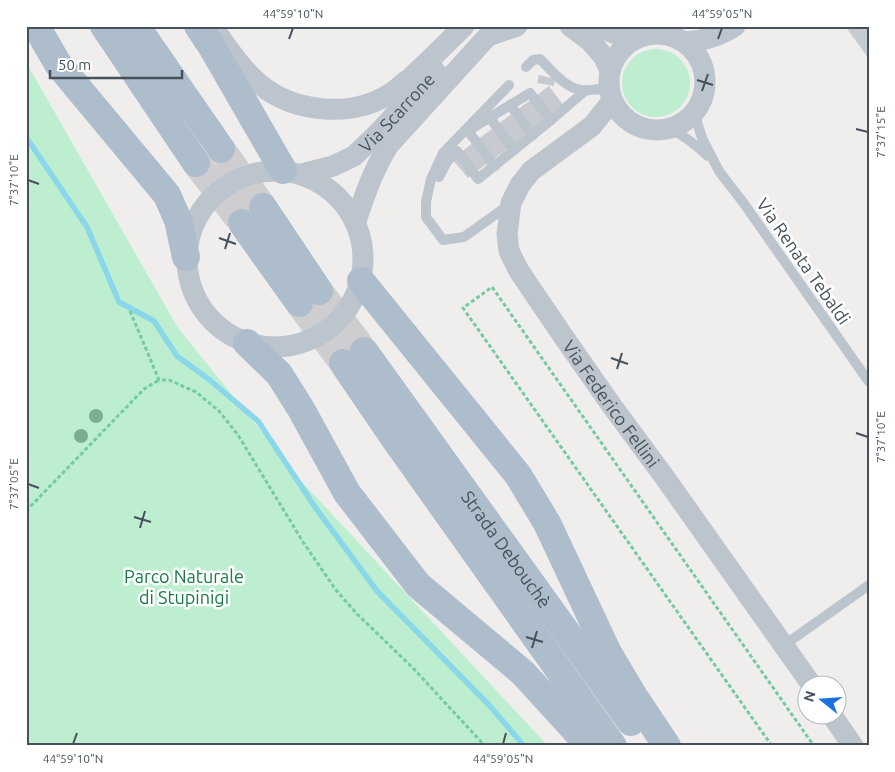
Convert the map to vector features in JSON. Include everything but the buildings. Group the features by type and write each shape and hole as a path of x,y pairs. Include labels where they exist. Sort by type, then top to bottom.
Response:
{"main road":[{"path":"36,26 58,64 168,195 178,220 186,257"},
{"path":"104,26 196,163"},
{"path":"136,26 221,149"},
{"path":"198,26 292,172"},
{"path":"252,215 309,297"},
{"path":"361,281 518,475 547,522 608,653 667,746"},
{"path":"247,343 279,374 301,409 347,494 418,585 522,673 587,746"},
{"name":"Strada Debouchè","path":"613,746 394,438 354,358 648,746"}],"street":[{"path":"212,26 237,61 256,82 276,96 318,109 344,109 361,107 392,93 431,60 464,26"},
{"name":"Via Scarrone","path":"292,172 333,166 354,156 379,132 462,42 486,29 517,26"},
{"path":"570,26 591,42 604,57 610,86 617,108 629,121 642,128 656,130 670,128 682,123 691,116 703,95 705,84 704,72 694,50 685,42 665,34 650,34 629,42 620,50 614,60 610,86"},
{"path":"602,26 612,34 639,37"},
{"name":"Via Scarrone","path":"356,221 369,182 388,146 486,29"},
{"path":"685,42 710,38 731,29"},
{"path":"704,72 709,56 731,29"},
{"name":"Via Federico Fellini","path":"592,126 610,86"},
{"name":"Via Federico Fellini","path":"629,121 608,122 592,126 532,171 520,185 510,203 507,234 509,251 518,271 612,406 804,674"},
{"path":"253,172 292,172 322,184 338,196 356,221 364,250 361,281 348,309 327,331 302,344 274,348 247,343 222,330 202,310 190,285 186,257 191,230 204,205 225,186 253,172"},
{"path":"838,724 853,746"}],"lane":[{"path":"526,67 533,60 540,59 560,79 580,90 610,86"},
{"path":"509,85 443,153 431,179 426,202 426,217 443,240 464,238 510,203"},
{"path":"436,231 432,217 432,202 438,180 447,162 457,151 478,179 586,90"},
{"path":"457,138 530,93 551,120"},
{"path":"510,105 533,135"},
{"name":"Via Renata Tebaldi","path":"698,106 697,122 712,160 869,382"},
{"path":"490,118 514,150"},
{"name":"Via Renata Tebaldi","path":"670,128 695,144 712,160"},
{"path":"468,131 495,166"},
{"path":"783,646 869,585"}],"path":[{"path":"772,746 463,308 492,287 814,746"},
{"path":"130,312 159,380"},
{"path":"26,511 144,389 159,380 169,380 196,392 219,412 238,435 303,542 336,590 357,614 414,669 484,746"}],"green space":[{"path":"649,49 663,49 675,54 685,64 690,76 690,90 685,102 675,112 663,117 649,117 637,112 627,102 622,90 622,76 627,64 637,54"},
{"name":"Parco Naturale di Stupinigi","path":"26,62 178,328 302,482 548,746 26,746"}],"waterway":[{"path":"26,137 87,227 119,302 154,321 177,356 211,381 258,421 315,507 377,591 489,705 524,746"}],"tunnel":[{"path":"221,149 263,207"},
{"path":"196,163 242,223"},
{"path":"319,291 364,351"},
{"path":"299,303 343,363"}]}
